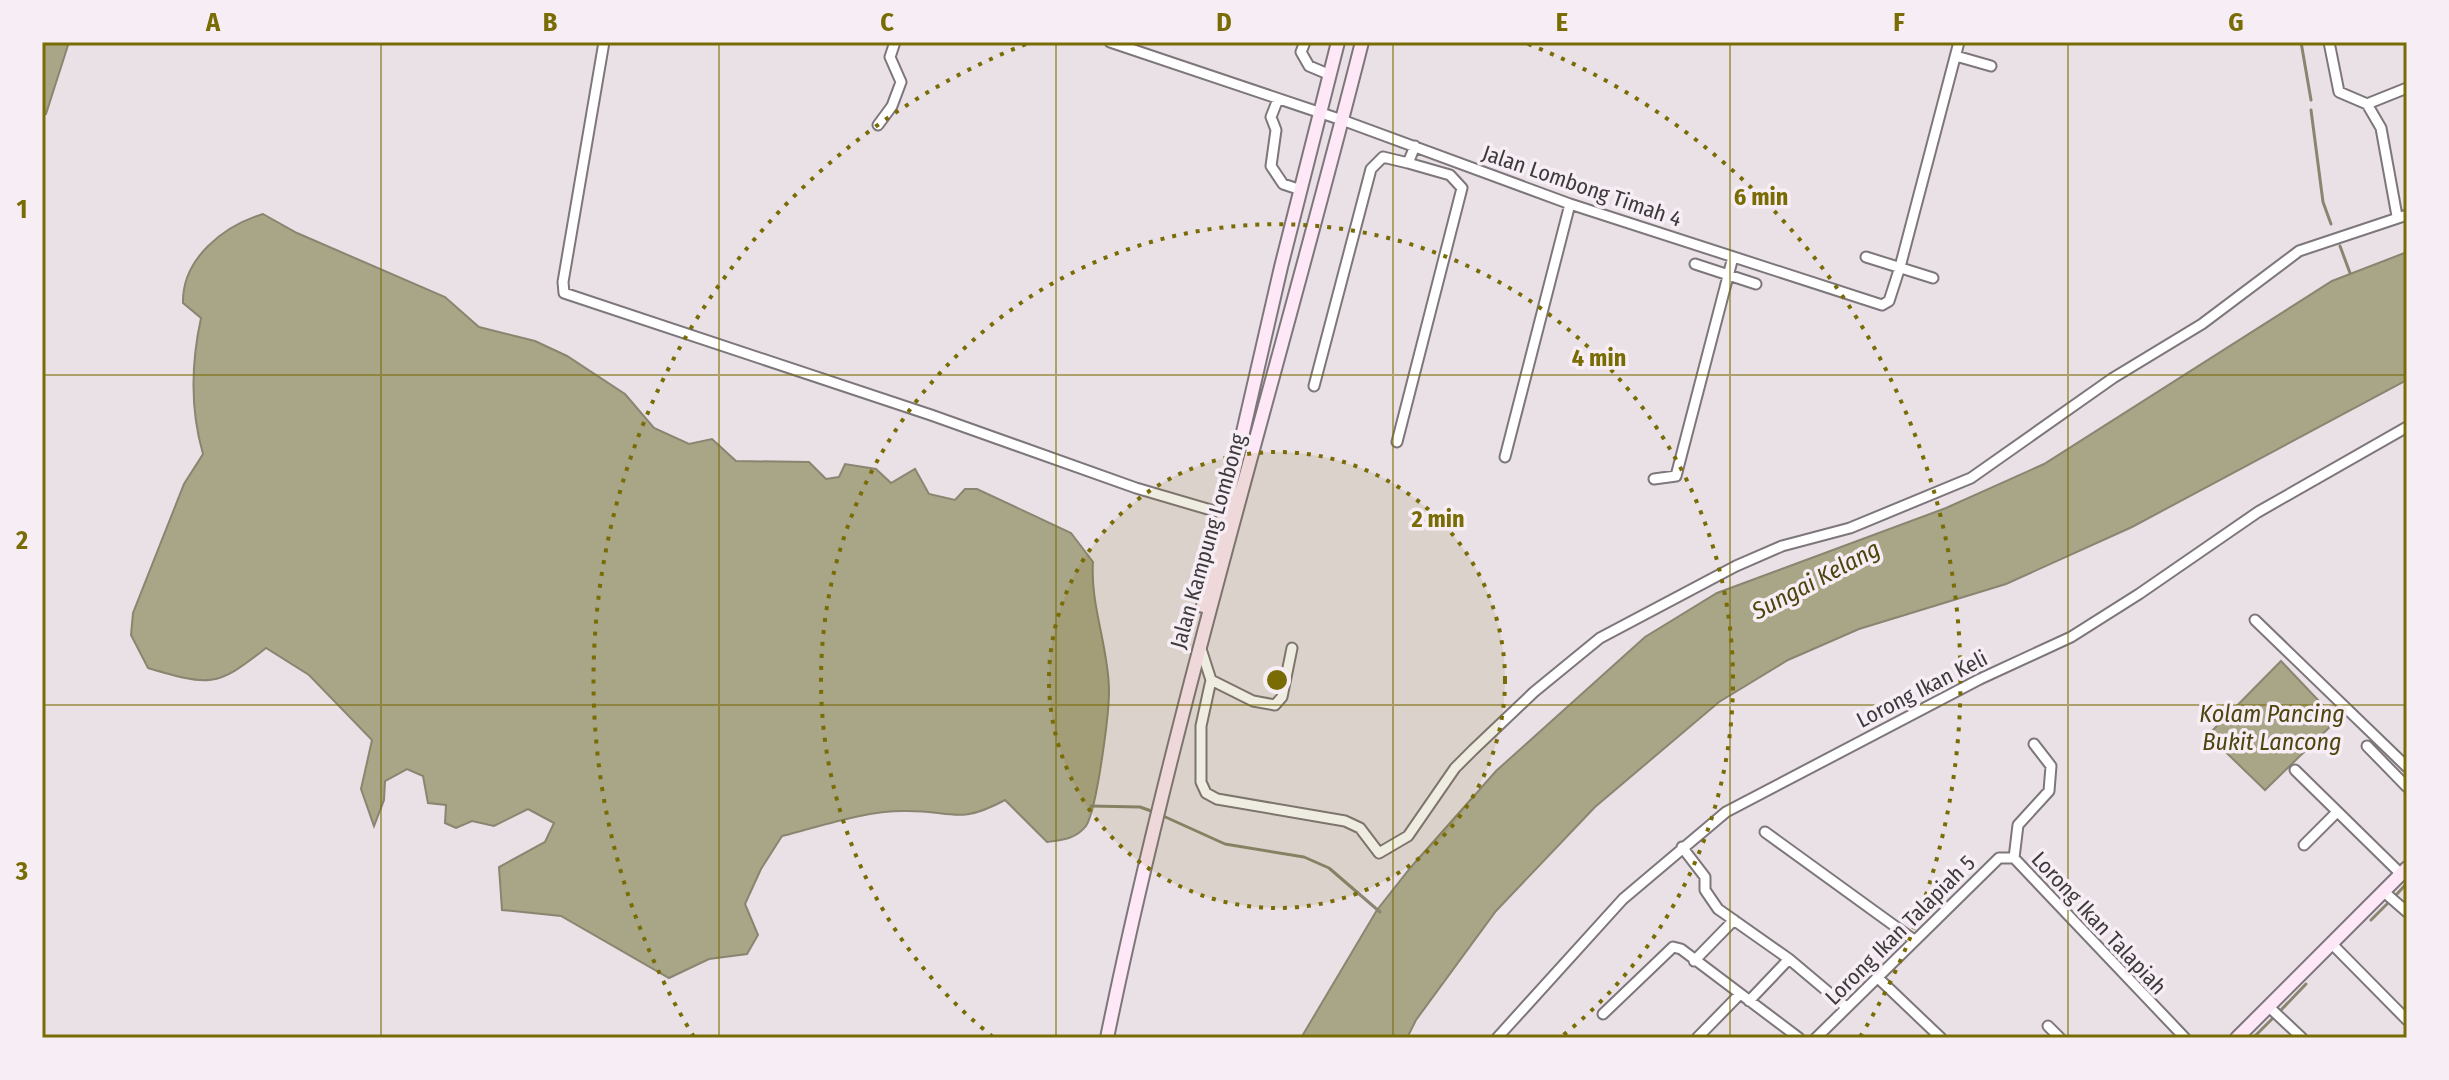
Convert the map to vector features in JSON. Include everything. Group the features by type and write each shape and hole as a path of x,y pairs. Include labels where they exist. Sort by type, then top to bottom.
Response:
{"street":[{"path":"604,42 563,282 564,293 931,415 1136,488 1230,515"},
{"path":"878,125 892,106 901,82 890,57 895,42"},
{"name":"Jalan Lombong Timah 4","path":"1110,42 1342,120 1570,204 1882,305 1889,301 1900,267"},
{"path":"1305,42 1301,52 1309,66 1328,74"},
{"name":"Jalan Kampung Lombong","path":"1194,665 1301,190 1338,42"},
{"name":"Jalan Kampung Lombong","path":"1194,665 1197,631 1362,42"},
{"path":"1900,267 1959,42"},
{"path":"1200,645 1211,680 1201,726 1201,782 1206,793 1217,799 1345,821 1360,828 1379,853 1408,836 1455,768 1473,750 1534,692 1600,638 1736,566 1782,546 1850,528 1971,478 2113,378 2202,324 2299,251 2402,216 2381,128 2367,104 2339,92 2329,47"},
{"path":"1956,56 1991,66"},
{"path":"2367,104 2407,88"},
{"path":"1278,99 1271,117 1276,130 1271,166 1283,184 1301,190"},
{"path":"1408,163 1415,146"},
{"path":"1314,386 1371,169 1383,157 1450,175 1462,188 1397,442"},
{"path":"1505,457 1570,204"},
{"path":"1654,479 1676,476 1733,257"},
{"path":"1866,257 1933,278"},
{"path":"1695,264 1756,284"},
{"name":"Lorong Ikan Keli","path":"1497,1038 1623,899 1726,812 1980,679 2071,637 2258,512 2407,427"},
{"path":"2255,620 2407,767"},
{"path":"1211,680 1253,701 1275,705 1282,697 1292,648"},
{"path":"1107,1038 1194,665"},
{"name":"Lorong Ikan Talapiah","path":"2034,744 2051,766 2049,791 2018,825 2014,858 2185,1038"},
{"path":"2367,746 2407,787"},
{"path":"2237,1038 2404,871 2295,770"},
{"path":"2304,845 2337,812"},
{"path":"1765,832 1914,940"},
{"path":"1682,847 1705,877 1705,890 1718,909 1789,959 1846,1007"},
{"name":"Lorong Ikan Talapiah 5","path":"1817,1037 1999,858 2014,858"},
{"path":"2383,891 2407,912"},
{"path":"1694,961 1734,920"},
{"path":"2331,943 2407,1020"},
{"path":"1603,1014 1667,950 1681,949 1799,1038"},
{"path":"1749,1001 1789,959"},
{"path":"1877,977 1941,1038"},
{"path":"1697,1038 1740,994"},
{"path":"2268,1006 2302,1038"},
{"path":"2048,1026 2060,1038"}],"water":[{"path":"42,42 69,42 46,114 42,115"},
{"path":"263,214 297,233 445,297 479,327 535,341 567,356 625,394 654,428 689,444 712,439 736,461 809,462 826,479 839,477 845,464 876,469 891,483 915,469 929,494 955,500 965,489 977,489 1071,533 1093,562 1094,595 1109,691 1102,761 1086,826 1073,836 1047,842 1005,800 965,815 889,812 782,836 761,869 745,904 758,935 747,954 709,959 669,978 561,916 502,910 499,867 545,842 554,823 528,809 494,826 472,821 456,828 445,823 446,805 428,803 423,776 407,769 385,781 384,800 374,826 361,789 372,740 309,675 266,648 235,671 211,680 185,678 148,668 131,635 133,613 184,484 203,454 193,386 201,318 183,303 185,287 189,272 208,246 233,227"},
{"name":"Sungai Kelang","path":"2407,252 2407,380 2132,527 2006,584 1859,629 1788,660 1719,702 1595,807 1496,911 1416,1020 1407,1038 1301,1038 1377,910 1411,867 1496,771 1645,637 1717,593 1946,508 2044,464 2332,281"},
{"name":"Kolam Pancing Bukit Lancong","path":"2281,661 2337,720 2265,790 2208,735"}],"waterway":[{"path":"2301,42 2311,100"},
{"path":"2311,110 2323,202 2331,224"},
{"path":"2340,246 2350,273"},
{"path":"1091,806 1140,807 1154,812"},
{"path":"1161,815 1225,844 1304,857 1329,868 1380,912"},
{"path":"2397,894 2407,883"},
{"path":"2371,920 2391,900"},
{"path":"2281,1010 2306,984"},
{"path":"2253,1038 2274,1017"}]}
